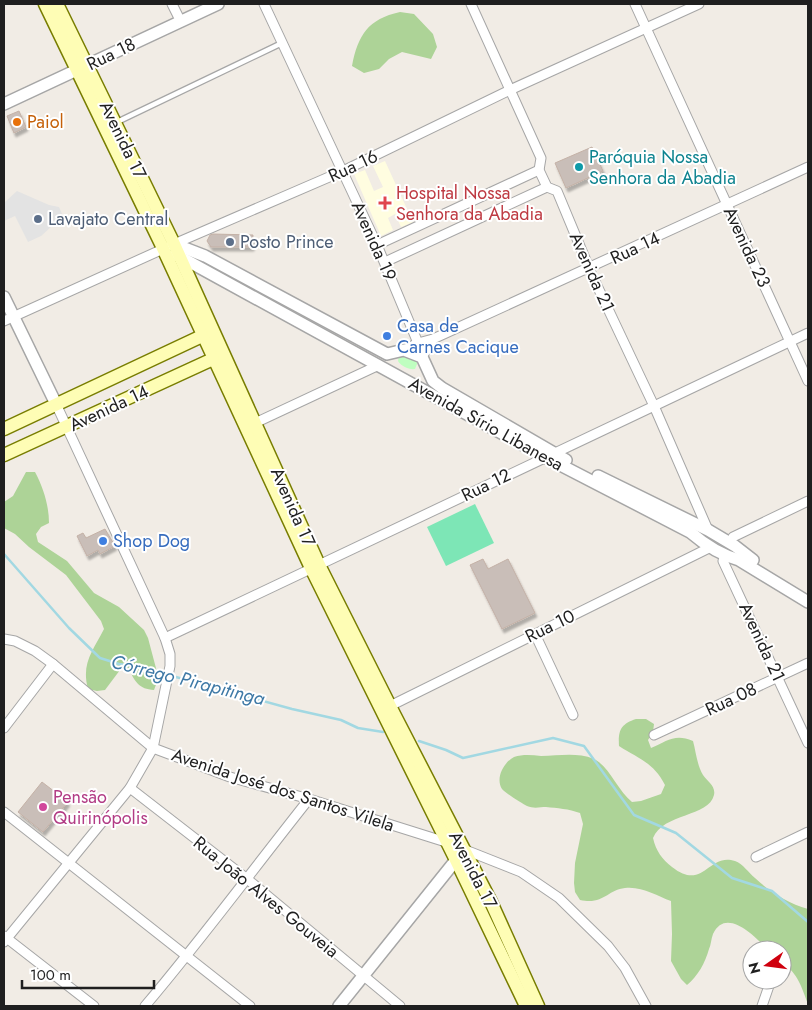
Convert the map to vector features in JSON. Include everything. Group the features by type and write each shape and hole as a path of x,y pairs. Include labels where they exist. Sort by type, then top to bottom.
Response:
{"main road":[{"name":"Avenida 17","path":"45,4 71,46 172,249 255,423 315,567"},
{"name":"Avenida 17","path":"57,4 71,46"},
{"name":"Avenida 17","path":"172,249 202,336 459,855 526,1006"},
{"name":"Avenida 14","path":"4,429 202,336"},
{"name":"Avenida 14","path":"4,455 213,359"},
{"name":"Avenida 17","path":"386,709 447,842 459,855 490,902 538,1006"}],"street":[{"path":"172,4 180,20"},
{"name":"Rua 18","path":"4,104 180,20 218,4"},
{"name":"Avenida 19","path":"264,4 385,262 418,343"},
{"name":"Avenida 21","path":"471,4 541,158 539,170 547,187 556,191 708,530"},
{"name":"Avenida 23","path":"635,4 808,381"},
{"name":"Rua 16","path":"8,319 172,249 343,172 510,90 699,4"},
{"name":"Rua 14","path":"404,350 418,343 433,339 590,268 808,167"},
{"path":"377,245 539,170"},
{"path":"385,262 547,187"},
{"path":"457,208 465,224"},
{"path":"172,249 205,256 387,354"},
{"name":"Avenida Sírio Libanesa","path":"172,249 415,385 690,532 706,544 725,555 739,560 808,602"},
{"path":"4,297 8,319 56,404 165,638 170,654 170,666 153,748 130,788 5,938 94,1006"},
{"name":"Rua 12","path":"165,638 808,333"},
{"path":"422,357 433,339"},
{"name":"Avenida Sírio Libanesa","path":"387,354 404,350 422,357 433,381 442,388 549,455 708,530 730,543 743,554 808,593"},
{"path":"255,423 379,365 382,355 387,354"},
{"path":"415,385 424,384 428,379 429,372"},
{"path":"725,555 731,551 730,543 733,537 808,501"},
{"path":"706,544 701,534 708,530"},
{"name":"Rua 10","path":"386,709 535,634 706,544"},
{"name":"Avenida 21","path":"725,555 724,561 808,743"},
{"path":"535,634 573,715"},
{"name":"Avenida José dos Santos Vilela","path":"4,639 15,641 35,651 53,664 153,748 230,777 309,799 447,842"},
{"name":"Rua 08","path":"654,735 808,663"},
{"path":"4,728 53,664"},
{"name":"Rua João Alves Gouveia","path":"130,788 246,878 400,1006"},
{"path":"145,1006 188,956 246,878 309,799"},
{"path":"4,812 250,1006"},
{"path":"756,857 808,832"},
{"path":"338,1006 459,855 521,872 559,898 608,946 625,968 646,1006"},
{"path":"762,1006 768,990"}],"lane":[{"path":"110,126 283,43"}],"shaded area":[{"name":"Hospital Nossa Senhora da Abadia","path":"385,161 413,222 401,227 395,214 388,218 393,230 381,236 354,174 365,170 374,191 383,187 373,166"},
{"name":"Lavajato Central","path":"17,191 49,205 59,207 63,216 41,236 28,242 15,216 4,221 4,203"}],"green space":[{"path":"400,12 414,14 433,34 437,47 431,59 402,52 389,59 379,69 364,73 352,66 361,37 366,30 380,19"},
{"path":"399,355 417,359 415,369 401,364 398,361"},
{"path":"26,472 35,472 47,503 49,523 41,527 36,534 38,542 67,561 94,593 119,607 144,630 157,672 157,682 154,690 138,684 129,669 120,670 105,690 88,689 86,680 87,664 104,629 101,621 66,575 15,534 4,528 4,502 13,496"},
{"path":"475,504 494,543 446,566 427,527"},
{"path":"636,719 646,719 654,724 653,732 648,740 651,748 676,738 693,741 701,771 714,792 710,802 704,807 675,819 658,830 653,838 662,858 683,874 692,875 699,874 718,862 726,860 738,862 774,893 787,901 808,909 808,1004 801,986 792,972 792,940 758,940 749,932 733,923 725,923 719,926 713,934 703,964 695,978 687,985 681,979 671,961 671,901 643,890 631,888 619,889 595,901 580,900 575,892 574,883 575,863 583,824 580,813 559,808 530,807 502,789 500,775 504,766 514,757 524,755 574,755 587,757 599,762 632,802 661,794 665,785 656,771 619,746 620,732 627,723"}],"building":[{"name":"Paiol","path":"19,111 26,127 14,133 7,116"},
{"name":"Paróquia Nossa Senhora da Abadia","path":"592,147 603,171 566,188 555,163"},
{"name":"Posto Prince","path":"210,235 253,235 252,247 211,247 207,241"},
{"path":"105,529 115,546 100,554 98,550 87,556 77,536 83,533 86,538"},
{"path":"483,559 488,569 508,559 535,613 502,629 470,565"},
{"name":"Pensão Quirinópolis","path":"42,782 68,802 43,832 18,812"}],"waterway":[{"name":"Córrego Pirapitinga","path":"4,554 69,628 100,658 119,664 136,666 292,709 341,720 358,728 383,732"},
{"name":"Córrego Pirapitinga","path":"419,741 463,758 553,738 584,746 634,815 676,833 732,878 772,891 808,922"}],"place":[{"name":"Paiol","path":"17,122"},
{"name":"Paróquia Nossa Senhora da Abadia","path":"579,167"},
{"name":"Hospital Nossa Senhora da Abadia","path":"385,203"},
{"name":"Lavajato Central","path":"38,219"},
{"name":"Posto Prince","path":"230,242"},
{"name":"Casa de Carnes Cacique","path":"387,336"},
{"name":"Shop Dog","path":"103,541"},
{"name":"Pensão Quirinópolis","path":"43,807"}]}
